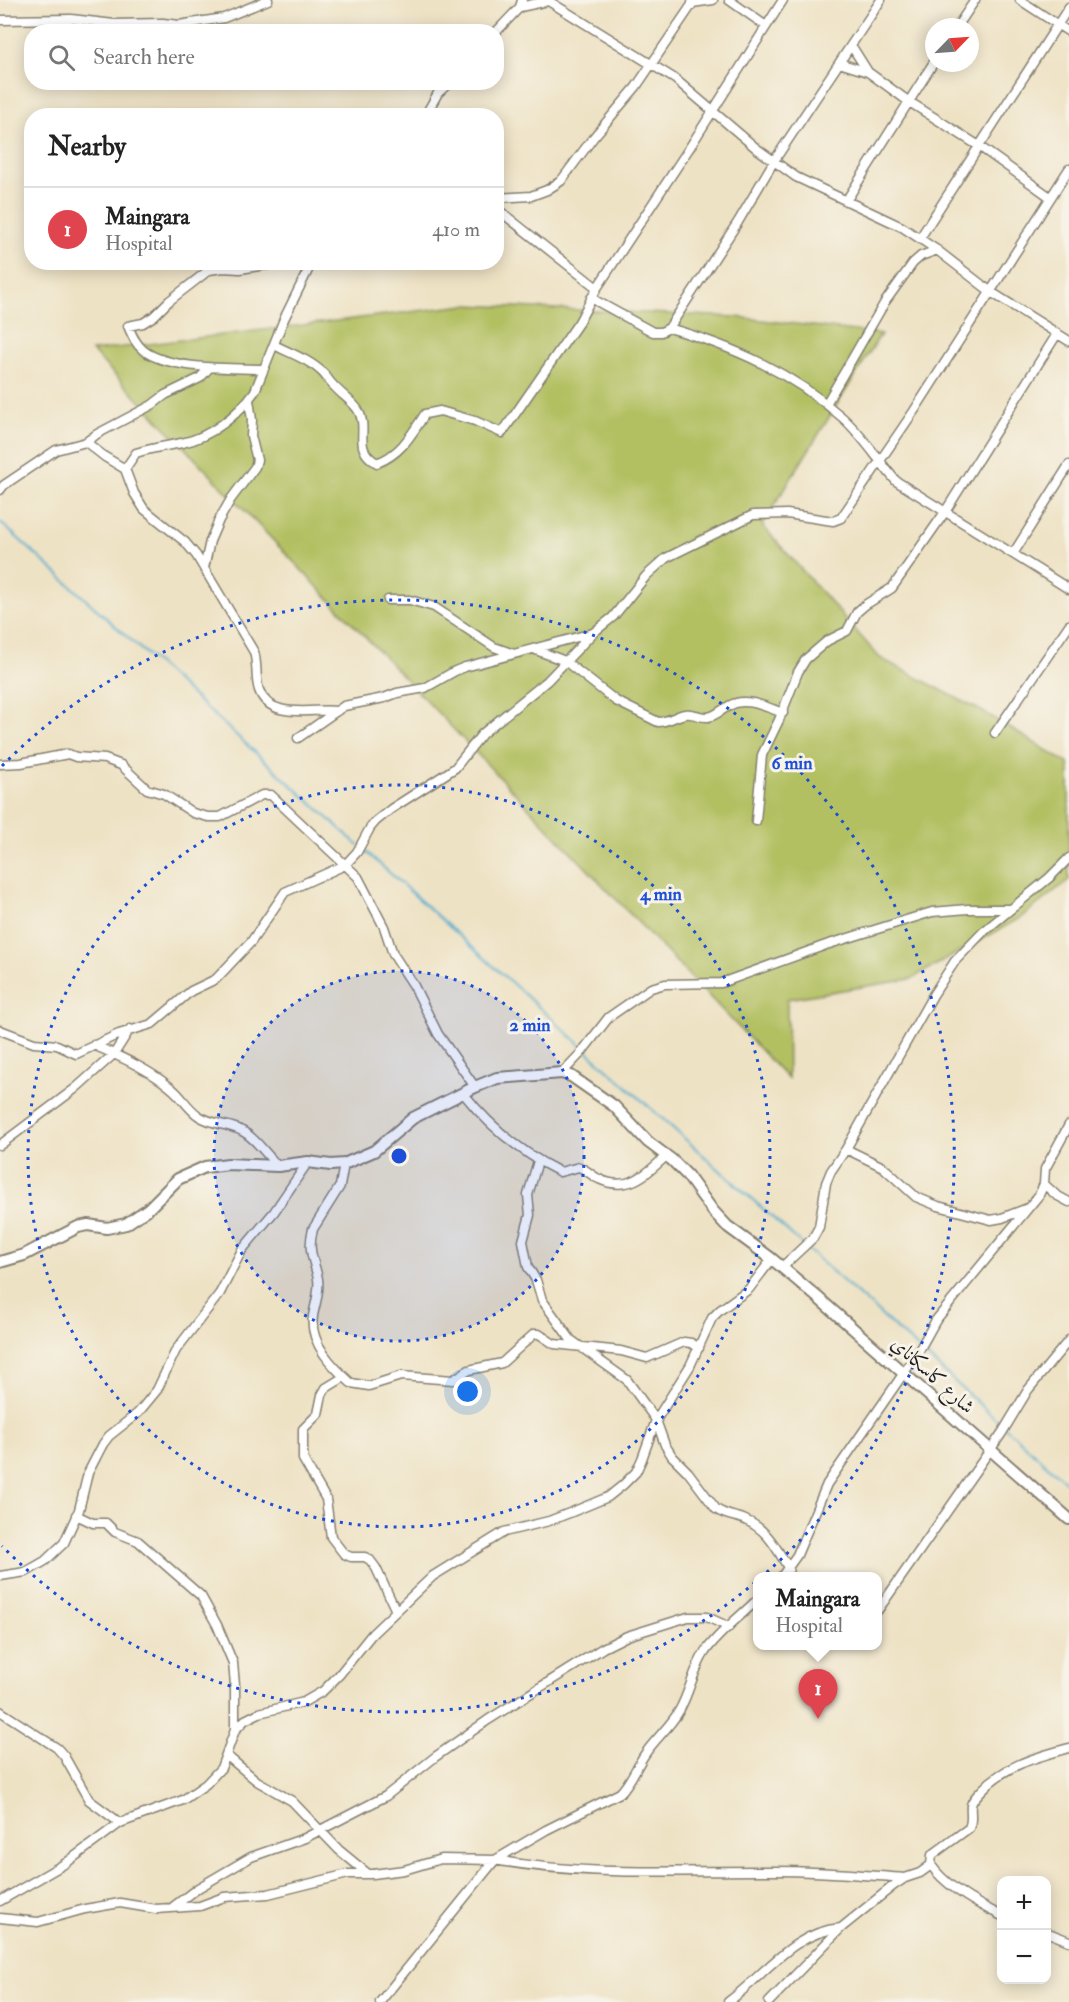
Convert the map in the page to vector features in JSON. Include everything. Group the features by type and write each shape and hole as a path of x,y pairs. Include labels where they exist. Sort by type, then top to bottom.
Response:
{"street":[{"path":"185,24 224,18 268,0"},
{"path":"503,24 521,3 548,0 652,63 796,177 893,222 920,238 991,292 1069,341"},
{"path":"504,198 531,196 561,181 593,138 636,87 694,2 713,0"},
{"path":"729,0 766,26"},
{"path":"274,345 322,372 334,387 344,394 358,411 362,422 363,449 366,457 377,463 390,458 406,444 425,414 440,411 475,421 502,433 579,322 597,288 783,0"},
{"path":"591,298 653,332 662,332 669,328 738,222 774,161 881,0"},
{"path":"963,18 975,0"},
{"path":"1020,0 1069,32"},
{"path":"920,238 1069,7"},
{"path":"0,20 71,19 114,24 172,24"},
{"path":"851,45 868,72"},
{"path":"839,63 868,72 908,101 979,146 1050,197"},
{"path":"846,201 927,72"},
{"path":"430,108 441,90"},
{"path":"0,1030 34,1043 57,1045 76,1054 130,1029 152,1024 191,991 216,979 251,942 285,892 345,865 357,852 376,821 455,768 482,734 528,699 593,633 609,621 646,576 666,558 745,517 763,513 837,521 914,411 1069,169"},
{"path":"504,214 597,288"},
{"path":"826,404 885,302 921,256 937,250"},
{"path":"209,270 169,301 154,316 143,323 128,326 134,340 144,351 162,359 209,368 264,369"},
{"path":"125,470 136,453 168,444 183,443 202,436 222,425 249,400 255,392 284,319 308,270"},
{"path":"669,328 760,360 809,392 843,418 896,481 1069,589"},
{"path":"756,821 762,755 783,713 798,672 806,659 827,641 847,631 857,612 864,605 892,588 945,512 1057,334"},
{"path":"0,490 56,450 86,442 152,405 165,395 200,378 209,368"},
{"path":"204,568 210,541 219,520 231,499 255,467 257,460 250,436 252,420 249,400"},
{"path":"86,442 125,470 134,493 144,509 184,542 204,568 254,652 258,666 260,693 266,701 275,708 290,711 337,711"},
{"path":"1013,554 1069,465"},
{"path":"388,600 410,600 435,607 494,648 516,654"},
{"path":"994,733 1069,625"},
{"path":"298,738 344,706 425,688 455,671 593,633"},
{"path":"536,650 565,662 616,701 658,722 690,714 711,717 734,703 740,702 750,702 783,713"},
{"path":"0,764 21,763 68,754 76,757 105,759 121,765 147,789 164,794 193,813 208,817 220,818 262,795 271,795 326,844 358,877 384,927 393,954 414,986 438,1034 475,1087"},
{"path":"782,1267 808,1243 819,1227 826,1184 831,1171 955,961 983,932 1049,878 1069,858"},
{"path":"0,1262 32,1251 78,1227 88,1225 107,1228 126,1224 148,1209 178,1179 205,1167 228,1164 278,1166 308,1162 331,1166 344,1164 374,1151 412,1118 475,1087 497,1078 562,1073 609,1017 651,988 665,984 721,983 826,945 932,912 1010,909"},
{"path":"0,1145 76,1088 114,1054 130,1029"},
{"path":"94,1045 136,1064 171,1087 197,1116 246,1133 278,1166"},
{"name":"شارع كاسكاناي","path":"562,1073 571,1076 614,1106 648,1142 687,1175 720,1218 782,1267 1069,1519"},
{"path":"464,1094 500,1133 538,1161 560,1172 579,1167 602,1181 628,1183 639,1180 666,1156"},
{"path":"791,1570 827,1484 887,1400 936,1320 1039,1195 1044,1184 1045,1169 1069,1125"},
{"path":"846,1149 883,1167 916,1197 938,1206 991,1220 1029,1207"},
{"path":"538,1161 528,1196 530,1215 523,1241 526,1259 542,1300 571,1340 621,1373 656,1420 665,1445 716,1509 721,1513 753,1523 762,1529 791,1570"},
{"path":"0,1576 19,1574 45,1561 64,1543 82,1500 88,1473 103,1444 109,1436 138,1413 157,1390 176,1350 220,1293 242,1250 280,1204 308,1162"},
{"path":"344,1164 340,1186 313,1229 310,1248 318,1280 313,1319 315,1335 322,1350 351,1383 358,1386 369,1386 401,1376 453,1380 469,1370 502,1363 534,1334 539,1334 554,1344 621,1351 646,1358 684,1342 699,1348"},
{"path":"1044,1184 1056,1196 1069,1202"},
{"path":"1039,1195 1056,1196"},
{"path":"235,1730 245,1720 259,1713 304,1702 323,1691 372,1634 433,1576 504,1532 549,1521 608,1497 636,1472 656,1420 699,1348 712,1318 749,1289 772,1259"},
{"path":"882,1604 1002,1434 1028,1389 1069,1340"},
{"path":"344,1377 326,1388 318,1414 303,1429 303,1459 326,1499 332,1537 344,1554 370,1560 396,1611"},
{"path":"0,1901 66,1863 120,1823 183,1800 206,1784 221,1767 235,1730 233,1664 217,1625 201,1596 138,1541 115,1532 106,1523 93,1523 76,1515"},
{"path":"380,2002 495,1860 546,1830 620,1793 629,1785 645,1755 679,1711 692,1676 707,1649 753,1604"},
{"path":"170,1909 198,1888 251,1857 305,1838 386,1796 478,1727 603,1648 627,1636 688,1617 707,1617 729,1627"},
{"path":"0,1711 57,1748 89,1800 120,1823"},
{"path":"997,1913 938,1875 931,1864 932,1855 969,1828 971,1804 997,1775 1021,1762 1069,1748"},
{"path":"226,1755 256,1781 291,1801 339,1850 368,1874"},
{"path":"0,1918 38,1922 94,1907 120,1903 156,1909 200,1906 224,1897 268,1894 348,1874 404,1870 441,1859 495,1860 529,1866 608,1872 780,1870 905,1878"},
{"path":"769,2002 841,1928 905,1878 920,1873 931,1864"},
{"path":"728,2002 793,1945 828,1929 841,1928"},
{"path":"1051,1934 1069,1941"}],"green space":[{"path":"466,305 736,317 881,334 762,525 880,658 987,714 1069,764 1069,880 1020,918 911,979 787,999 788,1079 92,351"}],"waterway":[{"path":"0,522 358,845"},
{"path":"362,848 583,1047"},
{"path":"587,1051 802,1244"},
{"path":"806,1248 918,1348"},
{"path":"922,1352 1069,1485"}],"place":[{"name":"Maingara","path":"818,1719"}]}
